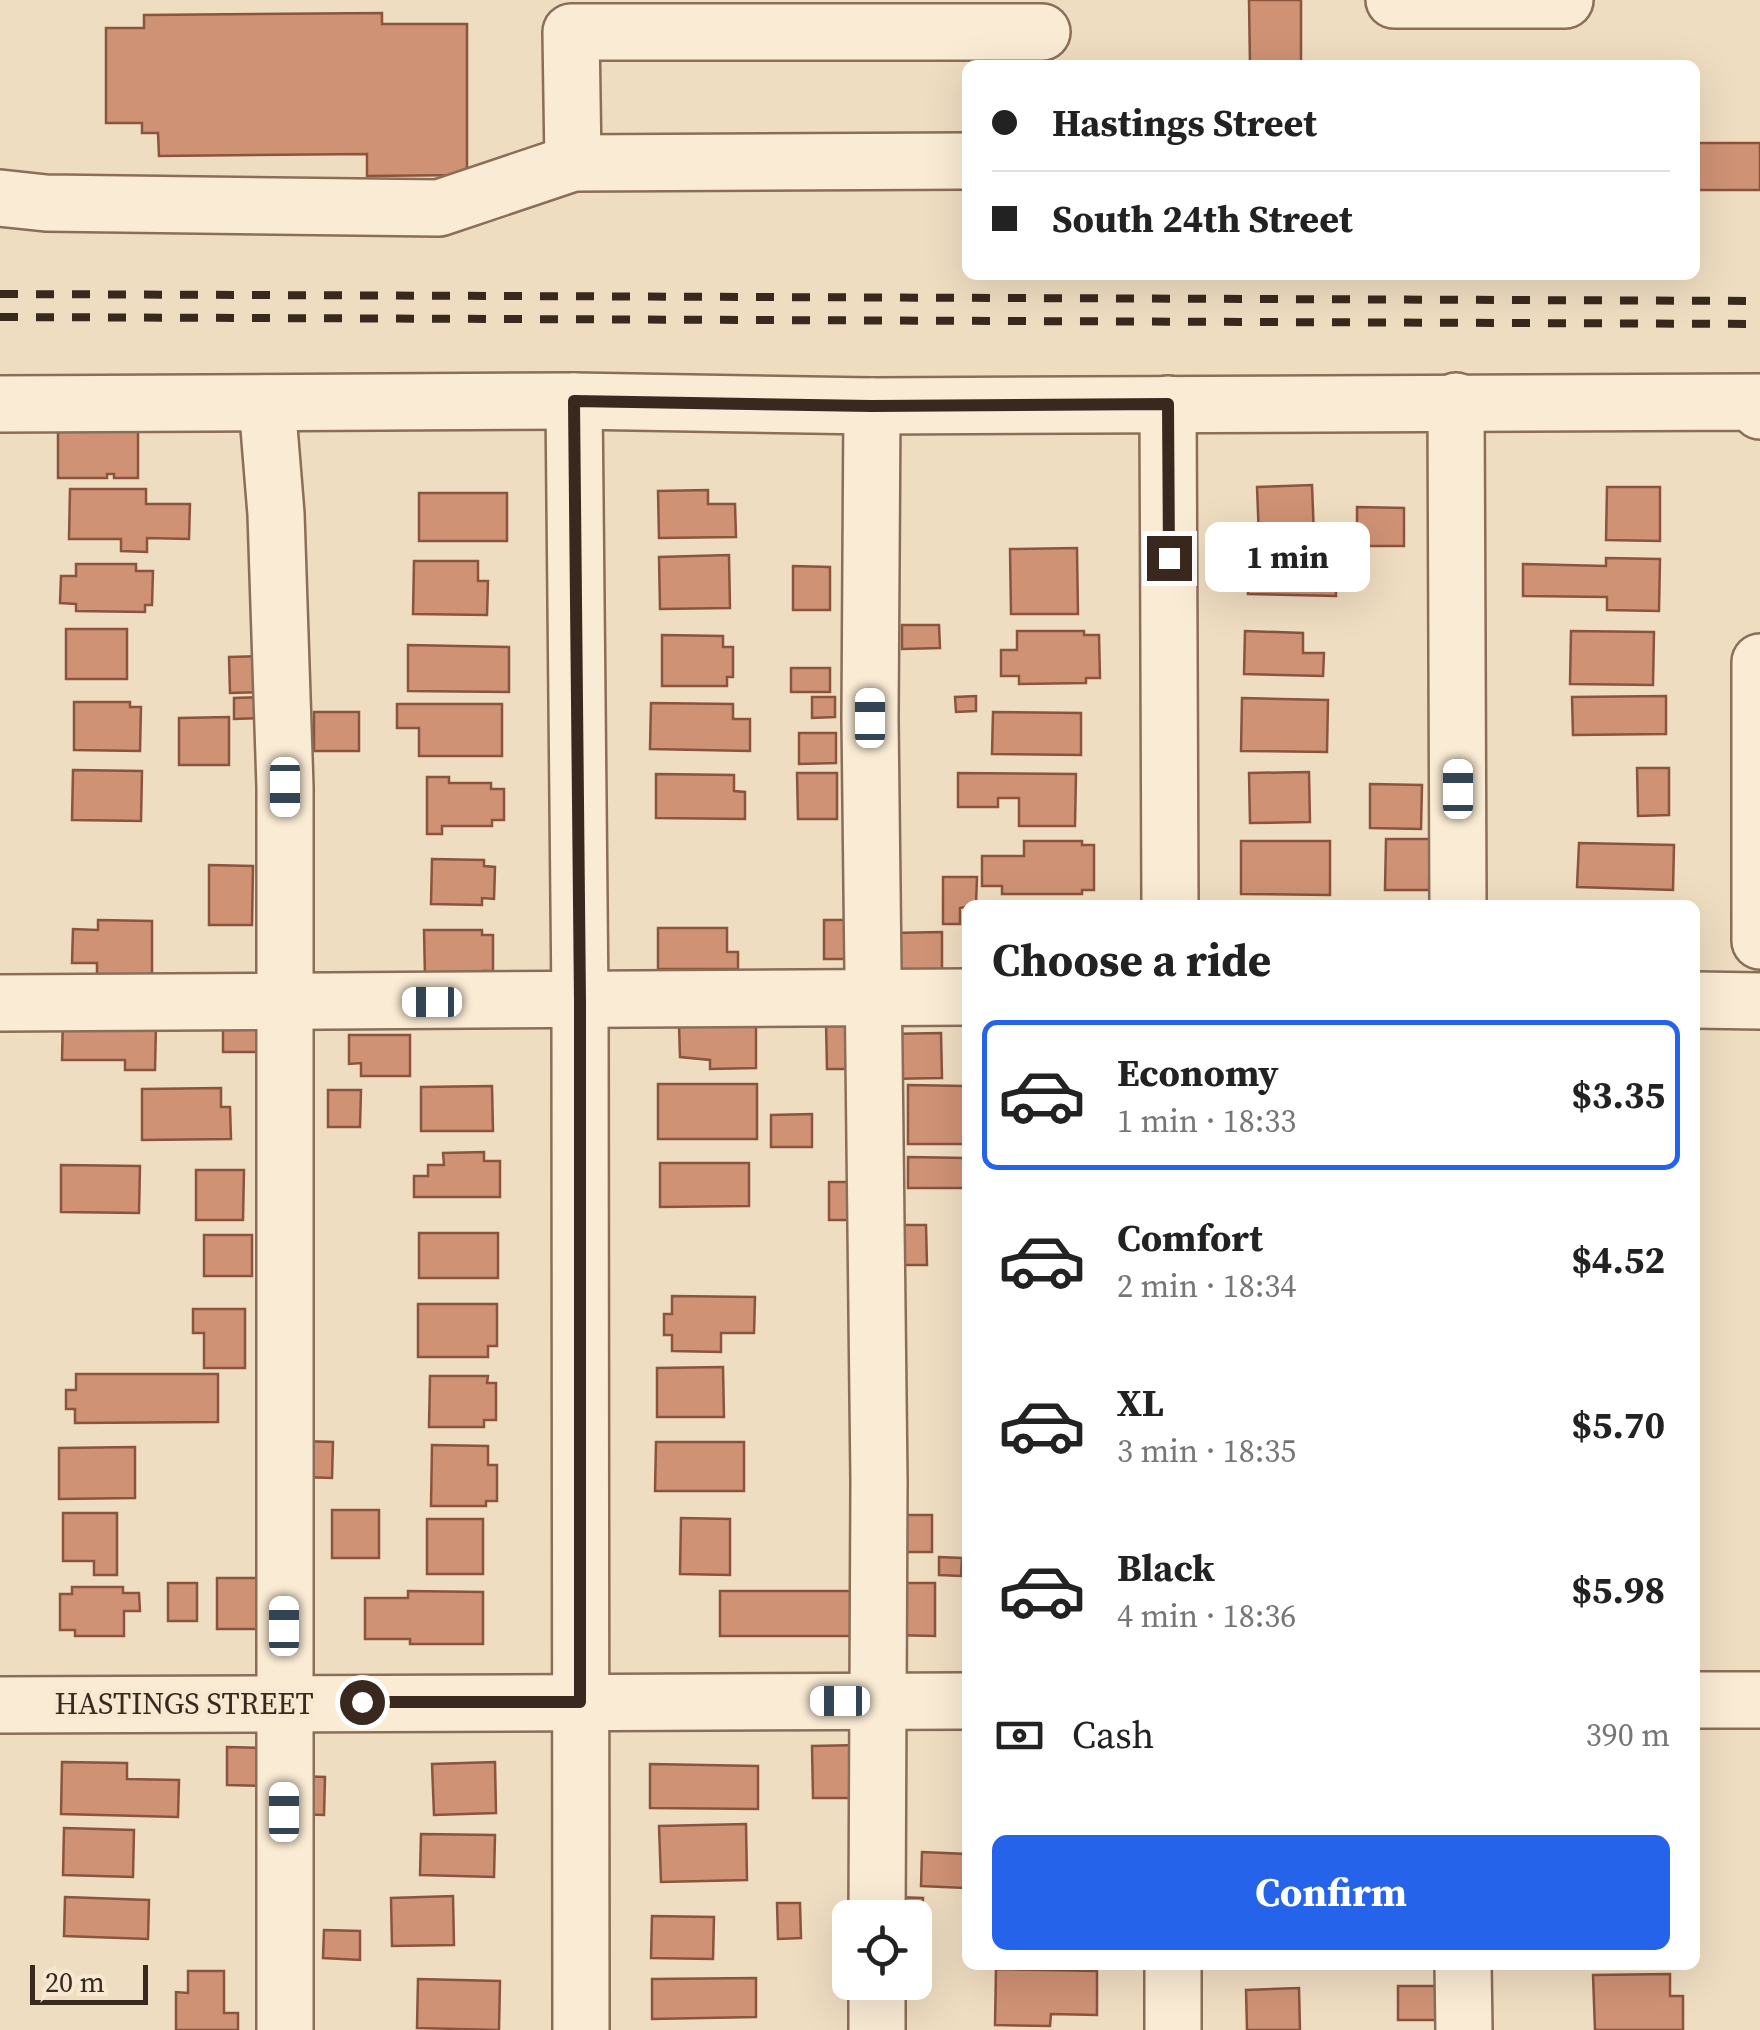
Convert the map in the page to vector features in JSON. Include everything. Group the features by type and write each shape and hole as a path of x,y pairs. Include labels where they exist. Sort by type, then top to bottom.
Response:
{"street":[{"path":"1394,0 1565,0"},
{"path":"573,164 571,32 1042,32"},
{"path":"0,198 46,203 439,208 573,164 962,160"},
{"path":"574,401 580,1002 581,2030"},
{"path":"1456,401 1458,900"},
{"path":"0,404 1760,402 1760,410"},
{"path":"267,403 276,514 285,768 285,2030"},
{"path":"1168,404 1170,900"},
{"path":"872,406 870,718 878,1365 877,1900"},
{"path":"1760,662 1760,941"},
{"path":"0,1003 962,998"},
{"path":"1700,1000 1760,1001"},
{"name":"HASTINGS STREET","path":"0,1705 962,1700"},
{"path":"1700,1700 1760,1700"},
{"path":"1174,1970 1174,2030"},
{"path":"1463,1970 1464,2030"},
{"path":"877,2000 877,2030"}],"building":[{"path":"1249,0 1301,0 1301,60 1250,60"},
{"path":"382,13 382,24 467,24 467,175 367,176 367,154 159,156 158,133 142,133 142,123 106,123 106,28 144,28 144,15"},
{"path":"1700,143 1760,143 1760,190 1700,190"},
{"path":"58,423 138,423 138,478 114,478 114,474 107,474 107,478 58,478"},
{"path":"1312,485 1314,536 1259,538 1257,487"},
{"path":"1607,487 1660,487 1660,541 1606,540"},
{"path":"70,489 146,489 146,504 190,504 189,539 147,538 147,552 121,551 121,539 69,539"},
{"path":"708,490 708,504 735,504 736,537 659,538 658,491"},
{"path":"419,493 507,493 507,541 419,541"},
{"path":"1357,507 1404,508 1404,546 1357,546"},
{"path":"1077,548 1078,614 1011,614 1010,549"},
{"path":"1249,552 1336,553 1336,596 1248,594"},
{"path":"729,555 730,608 660,609 659,557"},
{"path":"1606,558 1660,559 1659,611 1607,610 1607,597 1523,596 1523,564 1606,566"},
{"path":"414,561 478,561 478,581 488,581 487,615 413,614"},
{"path":"76,564 136,564 136,571 153,571 152,605 145,605 145,612 76,611 76,604 60,603 61,576 76,576"},
{"path":"793,566 830,567 830,610 793,610"},
{"path":"902,625 939,625 940,648 902,649"},
{"path":"66,629 127,629 127,679 66,679"},
{"path":"1017,631 1084,631 1084,635 1099,635 1100,678 1086,678 1086,683 1019,684 1019,676 1001,676 1001,650 1017,650"},
{"path":"1245,631 1303,633 1303,653 1324,653 1323,676 1244,674"},
{"path":"1571,631 1654,632 1653,685 1570,684"},
{"path":"662,635 723,636 723,647 733,647 733,677 727,677 727,686 662,686"},
{"path":"408,645 509,647 509,692 408,691"},
{"path":"262,656 263,692 230,693 229,657"},
{"path":"791,668 830,668 830,692 791,692"},
{"path":"976,696 976,711 956,712 955,697"},
{"path":"1666,696 1666,734 1573,735 1572,697"},
{"path":"262,697 262,718 234,719 234,698"},
{"path":"812,697 835,697 835,717 812,718"},
{"path":"1242,698 1328,700 1327,752 1241,751"},
{"path":"74,702 130,702 130,707 141,707 140,751 74,750"},
{"path":"651,703 733,704 733,719 750,719 750,751 650,749"},
{"path":"397,704 502,704 502,756 419,756 419,728 397,728"},
{"path":"314,712 359,712 359,751 314,751"},
{"path":"993,712 1081,713 1081,755 992,754"},
{"path":"229,717 229,765 179,765 179,718"},
{"path":"799,733 836,733 836,763 799,764"},
{"path":"1637,768 1669,768 1669,815 1638,816"},
{"path":"73,770 142,771 141,821 72,820"},
{"path":"1309,772 1310,822 1250,823 1249,773"},
{"path":"797,773 837,773 837,819 798,819"},
{"path":"958,773 1076,774 1075,826 1019,826 1019,798 998,798 998,807 958,807"},
{"path":"656,774 734,775 734,791 745,792 745,819 656,818"},
{"path":"427,777 449,777 449,783 491,783 491,789 504,789 504,820 492,820 492,826 442,826 442,834 427,834"},
{"path":"1370,784 1422,785 1421,829 1370,828"},
{"path":"1386,839 1430,839 1429,890 1385,890"},
{"path":"1024,841 1082,841 1082,845 1094,845 1094,890 1082,890 1082,894 1002,894 1002,886 982,886 982,856 1024,856"},
{"path":"1241,841 1330,841 1330,895 1241,894"},
{"path":"1579,843 1674,845 1673,890 1577,887"},
{"path":"432,859 484,860 484,866 495,867 494,899 482,898 482,905 431,904"},
{"path":"209,865 253,866 252,925 209,925"},
{"path":"943,877 977,877 976,900 962,900 960,924 943,924"},
{"path":"98,920 152,921 152,979 97,978 97,963 72,963 73,929 98,930"},
{"path":"824,920 847,920 847,959 824,959"},
{"path":"658,928 727,928 727,952 738,952 738,969 658,969"},
{"path":"424,930 482,930 482,935 493,935 493,971 483,971 483,977 425,977"},
{"path":"942,932 942,975 891,975 891,933"},
{"path":"223,1011 264,1011 264,1052 223,1052"},
{"path":"63,1014 156,1024 155,1070 125,1070 125,1060 62,1060"},
{"path":"756,1019 756,1068 710,1069 710,1060 680,1057 679,1025"},
{"path":"826,1022 855,1022 855,1069 827,1069"},
{"path":"941,1033 942,1078 885,1079 885,1034"},
{"path":"349,1035 410,1035 410,1076 361,1076 361,1063 349,1064"},
{"path":"658,1084 757,1084 757,1139 658,1139"},
{"path":"908,1085 962,1086 962,1144 908,1144"},
{"path":"492,1086 493,1131 421,1131 421,1087"},
{"path":"221,1088 221,1107 230,1107 231,1139 142,1140 142,1089"},
{"path":"328,1090 361,1090 360,1127 328,1127"},
{"path":"812,1114 812,1147 771,1147 771,1115"},
{"path":"484,1152 484,1161 500,1161 500,1197 414,1197 414,1176 428,1176 428,1165 444,1165 443,1153"},
{"path":"908,1157 962,1158 962,1188 908,1188"},
{"path":"660,1163 749,1163 749,1206 660,1207"},
{"path":"61,1165 140,1166 139,1213 61,1212"},
{"path":"196,1170 244,1170 243,1220 196,1220"},
{"path":"829,1182 859,1182 859,1220 829,1220"},
{"path":"886,1225 926,1225 927,1265 886,1265"},
{"path":"419,1233 498,1233 498,1278 419,1278"},
{"path":"204,1235 252,1235 252,1276 204,1276"},
{"path":"672,1296 755,1297 754,1333 721,1333 721,1352 672,1351 672,1335 664,1335 664,1314 672,1314"},
{"path":"418,1304 497,1304 497,1346 488,1346 488,1357 418,1357"},
{"path":"193,1309 245,1309 245,1368 204,1368 204,1333 193,1333"},
{"path":"723,1367 724,1417 657,1417 657,1368"},
{"path":"76,1374 218,1374 218,1422 75,1423 75,1409 66,1409 66,1390 76,1390"},
{"path":"430,1376 488,1376 487,1383 496,1383 496,1420 484,1420 484,1427 429,1427"},
{"path":"302,1441 333,1442 332,1478 301,1477"},
{"path":"656,1442 744,1442 744,1491 655,1491"},
{"path":"432,1445 488,1446 488,1465 497,1465 497,1501 486,1501 486,1506 431,1506"},
{"path":"135,1447 135,1498 59,1499 59,1448"},
{"path":"332,1510 379,1510 379,1558 332,1558"},
{"path":"63,1513 117,1513 117,1575 94,1575 94,1561 63,1561"},
{"path":"889,1515 932,1515 932,1552 889,1552"},
{"path":"681,1518 730,1519 730,1575 680,1574"},
{"path":"427,1519 483,1519 483,1574 427,1574"},
{"path":"939,1557 962,1558 961,1576 939,1575"},
{"path":"217,1578 265,1578 265,1629 217,1629"},
{"path":"168,1583 197,1583 197,1621 168,1621"},
{"path":"889,1583 935,1583 935,1636 888,1635"},
{"path":"72,1587 123,1587 123,1593 139,1593 140,1611 124,1611 124,1636 75,1636 75,1630 60,1630 60,1594 72,1594"},
{"path":"408,1591 483,1592 483,1644 410,1644 410,1639 365,1639 365,1598 408,1598"},
{"path":"720,1591 853,1591 853,1636 720,1636"},
{"path":"859,1745 860,1798 813,1798 812,1746"},
{"path":"227,1747 262,1748 262,1786 227,1785"},
{"path":"62,1762 127,1763 127,1779 179,1780 178,1817 61,1814"},
{"path":"495,1762 496,1813 434,1815 432,1764"},
{"path":"650,1764 758,1766 758,1809 650,1808"},
{"path":"295,1776 325,1777 324,1815 294,1814"},
{"path":"746,1824 747,1880 661,1882 659,1826"},
{"path":"64,1828 134,1830 133,1877 63,1875"},
{"path":"421,1834 495,1835 494,1877 420,1875"},
{"path":"922,1852 962,1854 962,1888 921,1886"},
{"path":"453,1896 454,1945 392,1946 391,1898"},
{"path":"65,1897 149,1900 148,1939 64,1936"},
{"path":"894,1897 923,1898 923,1900"},
{"path":"777,1903 800,1903 801,1938 778,1939"},
{"path":"652,1916 714,1917 713,1959 651,1958"},
{"path":"324,1930 360,1931 360,1960 323,1958"},
{"path":"996,1970 1097,1971 1097,2015 1051,2014 1050,2026 995,2025"},
{"path":"188,1971 224,1971 224,2013 238,2013 238,2030 176,2030 176,1992 188,1993"},
{"path":"1670,1974 1670,1996 1683,1996 1683,2030 1595,2030 1593,1975"},
{"path":"756,1978 756,2017 652,2019 652,1979"},
{"path":"418,1979 500,1981 499,2030 417,2028"},
{"path":"1398,1986 1437,1986 1437,2020 1398,2020"},
{"path":"1299,1988 1300,2030 1247,2030 1246,1990"}],"railway":[{"path":"0,294 1760,301"},
{"path":"0,317 1760,324"}],"route":[{"path":"362,1702 580,1702 580,1002 574,401 872,406 1168,404 1169,558"}]}
